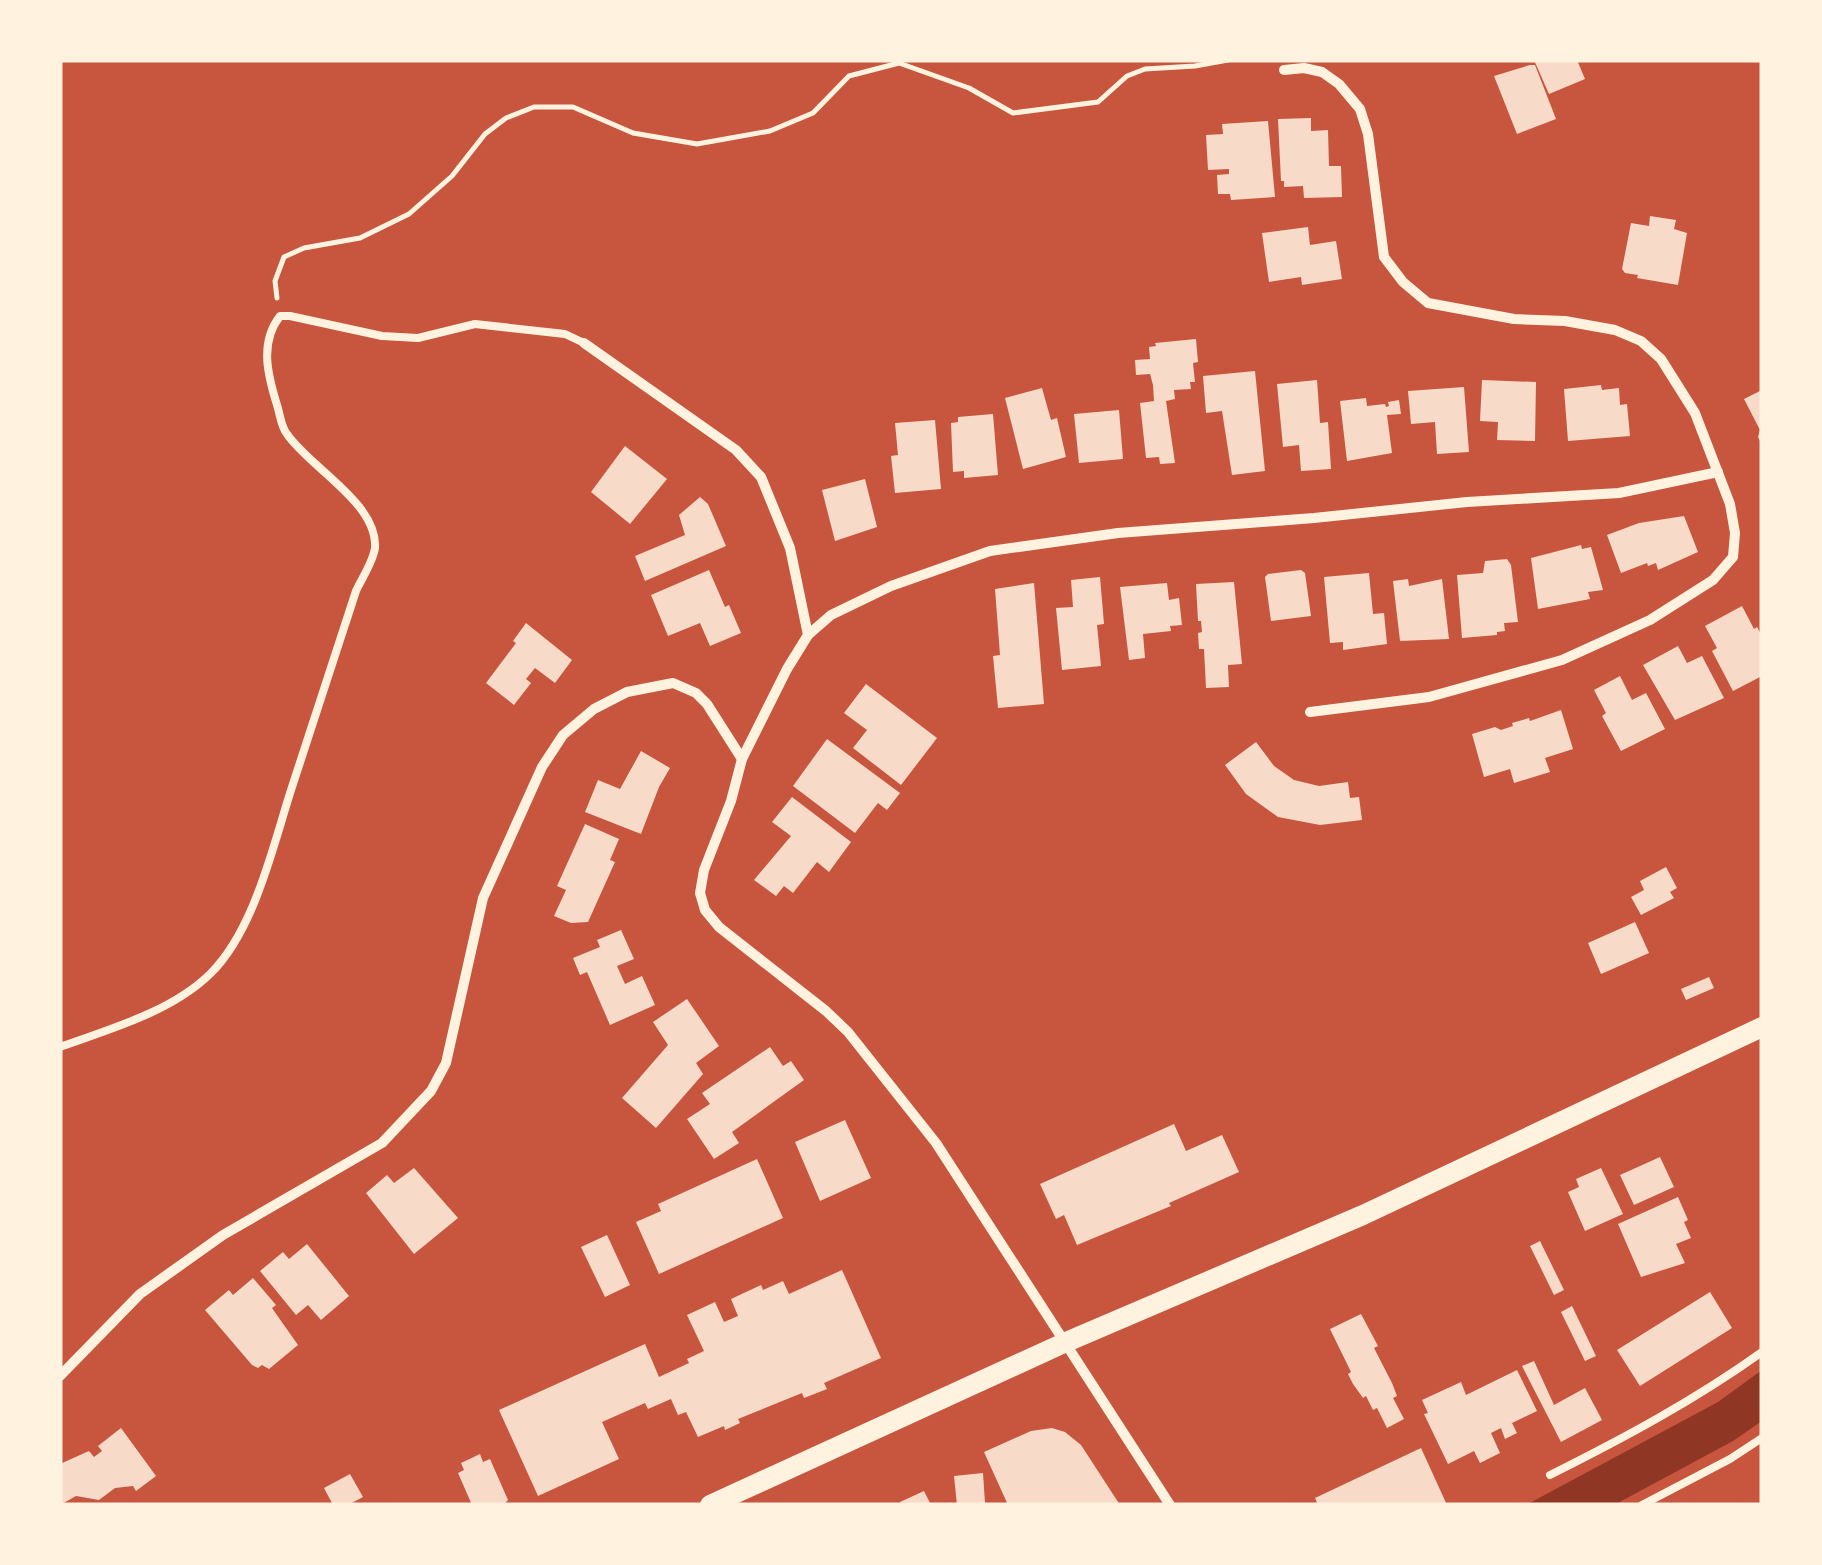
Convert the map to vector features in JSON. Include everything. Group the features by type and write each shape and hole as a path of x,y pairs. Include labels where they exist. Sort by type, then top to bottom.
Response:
{"main road":[{"path":"710,1505 1064,1343 1363,1216 1762,1028"}],"street":[{"path":"1284,70 1304,68 1322,72 1360,108 1368,134 1384,257 1403,282 1428,303 1514,320 1565,321 1614,330 1641,341 1661,359 1694,413 1730,504 1735,533 1733,557 1713,580 1650,620 1562,660 1429,697 1310,712"},
{"path":"584,342 736,450 761,477 790,548 808,635"},
{"path":"1170,1505 936,1143 848,1032 705,910 700,893 704,870 731,801 742,759 787,668 808,635 831,615 891,586 990,551 1118,534 1467,502 1619,493 1718,472"},
{"path":"60,1376 140,1294 223,1235 382,1143 431,1090 446,1063 483,898 542,766 563,735 594,708 627,692 673,683 696,693 706,704 742,759"}],"lane":[{"path":"60,1047 178,998 209,975 230,950 262,880 356,591 375,551 370,524 354,501 286,433 267,374 268,344 280,316 382,336 418,338 475,324 565,334 584,342"},
{"path":"1550,1475 1642,1428 1762,1352"},
{"path":"1642,1505 1762,1438"}],"path":[{"path":"280,316 275,281 284,257 304,248 360,238 409,214 452,176 485,134 506,118 534,107 572,107 633,133 697,144 770,131 813,113 849,76 899,63 968,88 1013,112 1098,102 1116,84 1145,69 1228,60"}],"shaded area":[{"path":"1762,1370 1762,1421 1733,1441 1614,1505 1526,1505 1718,1402"}],"building":[{"path":"1534,60 1577,60 1585,79 1549,94"},
{"path":"1535,65 1556,119 1517,134 1494,76"},
{"path":"1311,118 1311,131 1328,130 1329,166 1341,166 1342,197 1304,198 1303,186 1284,187 1281,181 1278,119"},
{"path":"1268,121 1275,197 1231,200 1230,194 1218,194 1217,175 1229,174 1229,169 1208,170 1206,135 1223,134 1222,124"},
{"path":"1650,216 1676,220 1674,229 1687,233 1678,285 1637,278 1638,275 1622,269 1631,223 1649,226"},
{"path":"1308,227 1310,245 1336,241 1342,279 1302,285 1301,277 1269,282 1262,233"},
{"path":"1196,339 1195,382 1190,382 1191,389 1174,390 1175,399 1166,401 1175,463 1160,464 1159,457 1146,458 1140,403 1154,401 1153,385 1150,374 1136,375 1135,360 1150,359 1149,347 1156,346 1155,343"},
{"path":"1255,371 1265,471 1232,475 1222,411 1206,413 1203,376"},
{"path":"1317,380 1320,423 1328,422 1331,469 1301,471 1299,445 1283,447 1277,384"},
{"path":"1482,380 1536,382 1535,441 1497,440 1498,422 1480,421"},
{"path":"1601,385 1602,390 1619,388 1620,405 1627,404 1630,436 1568,441 1564,389"},
{"path":"1464,387 1469,452 1437,454 1435,422 1411,424 1408,391"},
{"path":"1042,388 1051,420 1057,418 1066,457 1023,469 1005,398"},
{"path":"1762,390 1762,445 1760,430 1744,399"},
{"path":"1366,398 1367,406 1386,407 1388,402 1399,400 1401,414 1387,415 1392,453 1347,461 1340,401"},
{"path":"1119,410 1123,459 1079,463 1074,414"},
{"path":"993,414 998,475 964,478 964,471 953,472 951,423 958,422 958,417"},
{"path":"935,420 941,489 895,493 891,456 898,455 895,423"},
{"path":"625,446 667,479 630,524 591,492"},
{"path":"865,479 877,527 835,541 822,490"},
{"path":"700,497 708,504 726,546 645,581 635,556 685,535 679,515"},
{"path":"1684,516 1698,552 1658,570 1656,563 1647,563 1621,573 1607,535 1639,523"},
{"path":"1581,545 1582,549 1591,547 1603,590 1588,592 1590,599 1538,609 1531,558"},
{"path":"1507,559 1518,622 1504,623 1505,631 1497,635 1462,638 1457,575 1483,573 1485,561"},
{"path":"709,570 741,633 710,646 700,623 668,636 651,595"},
{"path":"1301,570 1305,573 1311,616 1271,621 1265,577"},
{"path":"1369,573 1373,614 1384,613 1387,644 1343,650 1343,642 1330,643 1324,577"},
{"path":"1100,577 1104,624 1097,625 1101,666 1062,670 1056,608 1073,607 1071,580"},
{"path":"1408,579 1409,586 1442,579 1449,639 1400,641 1393,581"},
{"path":"1234,582 1242,664 1228,665 1229,687 1206,688 1204,649 1199,649 1198,633 1202,632 1196,584"},
{"path":"1034,583 1044,704 998,708 993,656 1000,655 995,589"},
{"path":"1167,583 1169,600 1179,598 1182,625 1170,626 1171,631 1143,634 1145,658 1129,660 1120,587"},
{"path":"1742,606 1762,636 1762,676 1733,691 1712,651 1717,648 1705,626"},
{"path":"526,623 572,660 555,683 535,668 526,679 531,683 514,705 486,683"},
{"path":"1678,646 1687,663 1702,656 1724,698 1675,720 1643,665"},
{"path":"1620,676 1632,700 1646,693 1665,729 1621,751 1602,716 1606,713 1594,690"},
{"path":"866,684 937,738 901,785 853,748 867,730 844,713"},
{"path":"1561,710 1573,749 1545,758 1550,772 1514,783 1510,769 1484,777 1472,734 1495,727 1501,730 1513,726 1512,723"},
{"path":"827,739 900,793 887,810 878,803 855,833 793,786"},
{"path":"1256,742 1274,766 1294,780 1319,786 1348,782 1350,798 1359,797 1362,820 1320,825 1278,817 1246,794 1225,765"},
{"path":"641,751 670,768 641,834 585,812 598,780 620,789"},
{"path":"792,797 851,842 829,872 817,862 793,893 784,886 776,896 754,880 791,836 772,822"},
{"path":"585,824 619,839 610,860 615,862 588,922 571,923 554,916 566,890 557,886"},
{"path":"1666,867 1677,888 1670,892 1674,898 1641,915 1631,897 1644,890 1640,881"},
{"path":"1635,922 1649,953 1601,974 1588,943"},
{"path":"621,930 634,959 617,966 625,984 642,976 655,1005 610,1025 587,972 580,975 573,958 600,947 597,940"},
{"path":"1709,977 1714,988 1686,1000 1681,989"},
{"path":"687,999 719,1046 696,1063 703,1074 656,1128 622,1098 668,1045 653,1022"},
{"path":"770,1047 783,1066 791,1061 804,1080 732,1132 739,1143 714,1159 687,1119 710,1104 702,1093"},
{"path":"845,1120 871,1178 820,1201 795,1142"},
{"path":"1174,1124 1186,1151 1222,1135 1239,1172 1169,1203 1171,1206 1077,1245 1064,1215 1056,1219 1040,1184"},
{"path":"1660,1157 1674,1187 1634,1205 1620,1175"},
{"path":"757,1159 783,1218 659,1274 636,1222 661,1211 658,1204"},
{"path":"414,1168 458,1218 414,1254 366,1193 387,1175 394,1183"},
{"path":"1601,1168 1623,1214 1585,1231 1568,1192 1579,1187 1576,1179"},
{"path":"1678,1197 1691,1238 1676,1244 1685,1263 1641,1277 1618,1224"},
{"path":"607,1235 630,1285 605,1297 581,1247"},
{"path":"1540,1241 1564,1290 1554,1295 1530,1246"},
{"path":"307,1244 349,1296 321,1320 308,1305 296,1315 260,1271 283,1252 289,1259"},
{"path":"842,1270 881,1358 824,1383 827,1389 804,1398 802,1393 738,1419 740,1423 725,1430 724,1426 698,1437 686,1412 678,1415 671,1399 648,1409 645,1403 602,1422 619,1459 538,1496 499,1410 645,1344 659,1377 704,1351 687,1315 715,1302 724,1322 738,1316 731,1299 761,1285 763,1290 783,1281 789,1294"},
{"path":"253,1278 276,1305 272,1308 298,1345 269,1369 252,1365 205,1310 229,1290 233,1295"},
{"path":"1710,1292 1732,1328 1640,1386 1617,1350"},
{"path":"1572,1306 1596,1356 1585,1361 1561,1312"},
{"path":"1361,1314 1378,1346 1374,1348 1404,1419 1387,1428 1377,1408 1373,1410 1353,1384 1330,1329"},
{"path":"1534,1361 1554,1405 1585,1388 1602,1420 1561,1442 1522,1366"},
{"path":"1517,1370 1537,1411 1512,1423 1517,1433 1505,1439 1501,1428 1491,1433 1500,1453 1480,1463 1474,1451 1448,1464 1424,1414 1428,1413 1422,1400 1461,1382 1466,1395"},
{"path":"121,1428 156,1476 136,1491 133,1486 115,1488 99,1500 76,1496 60,1505 60,1464 89,1451 94,1457 102,1451 98,1446"},
{"path":"1052,1428 1065,1432 1081,1445 1120,1505 1008,1505 984,1452 1031,1431"},
{"path":"1421,1448 1447,1505 1318,1505 1315,1498"},
{"path":"480,1454 483,1462 490,1459 508,1500 503,1505 472,1505 458,1473 464,1470 461,1463"},
{"path":"983,1473 985,1503 957,1505 954,1476"},
{"path":"350,1474 363,1497 348,1505 333,1505 324,1488"},
{"path":"924,1491 931,1505 901,1505 900,1502"}]}
